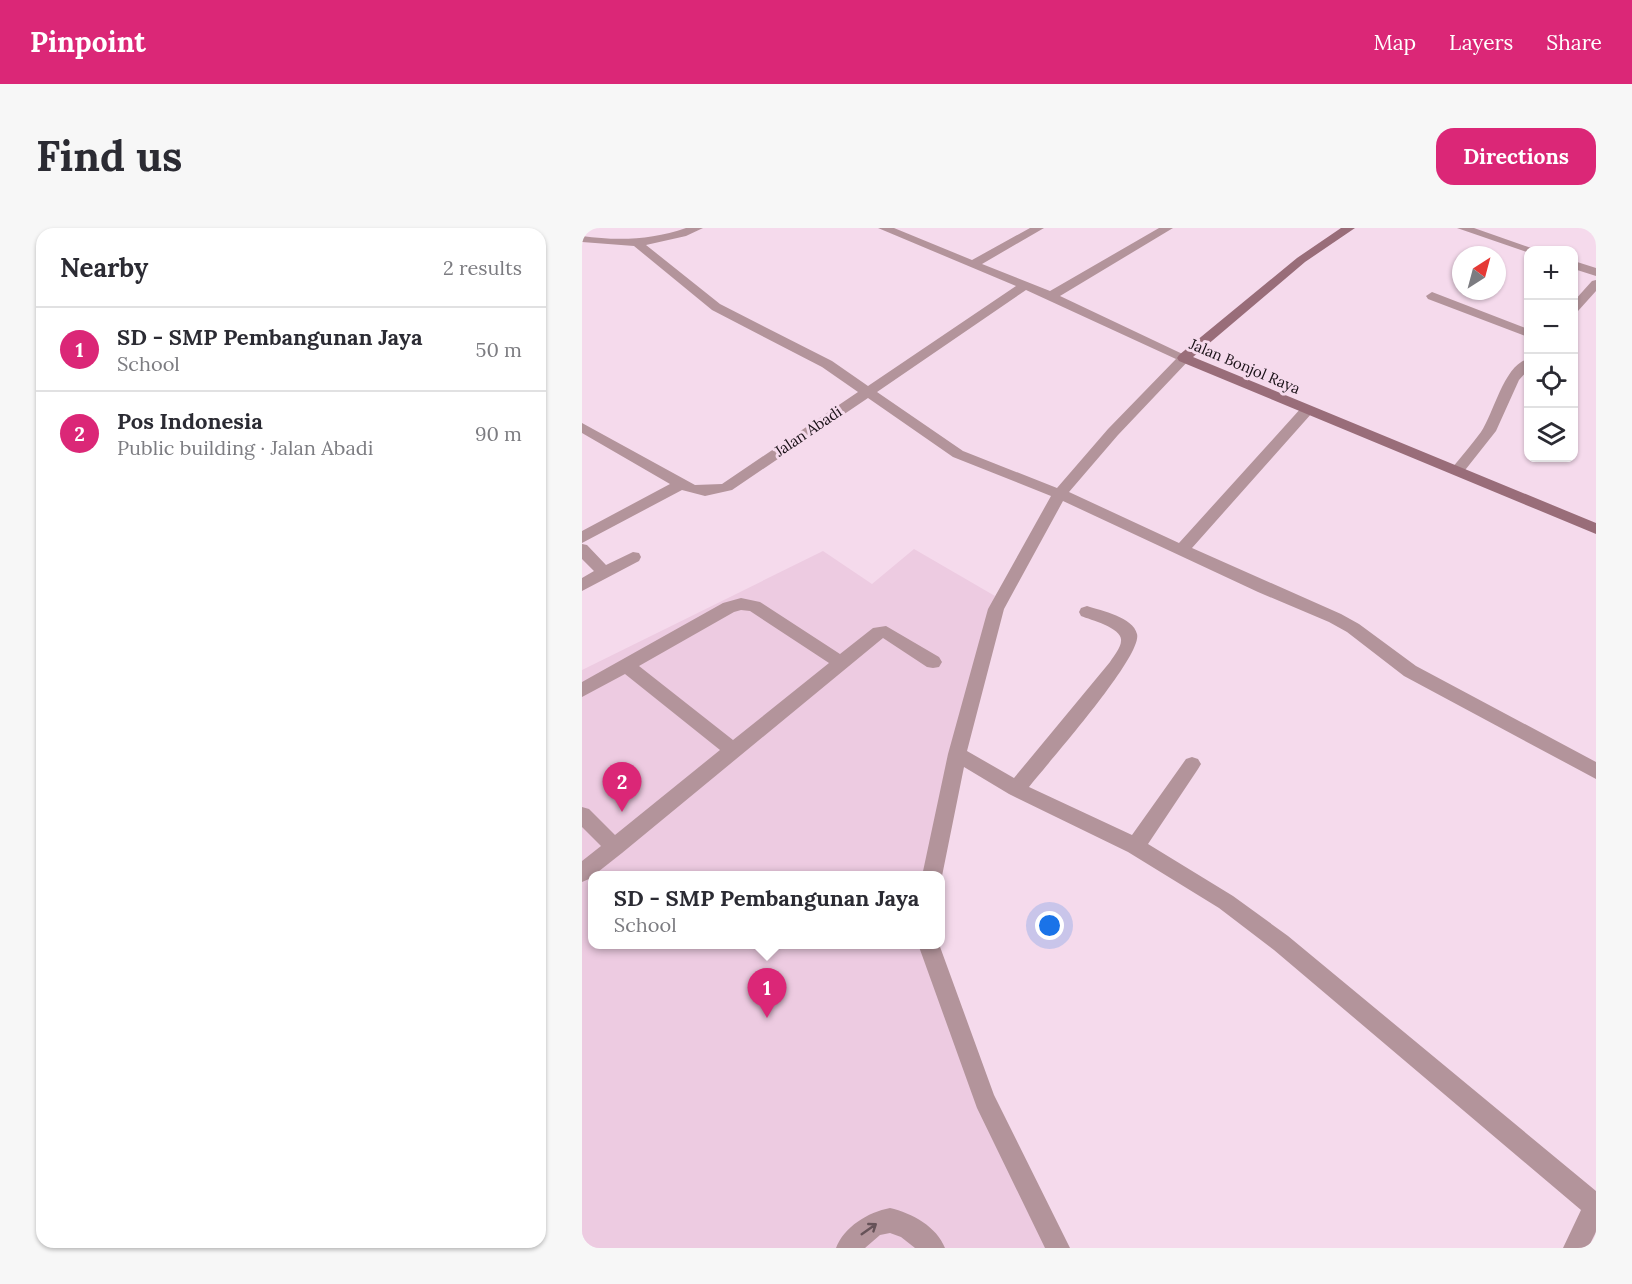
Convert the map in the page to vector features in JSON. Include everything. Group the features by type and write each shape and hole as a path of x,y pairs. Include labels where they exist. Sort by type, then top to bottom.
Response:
{"street":[{"path":"582,239 638,244 665,239 697,228"},
{"name":"Jalan Bonjol Raya","path":"884,228 1051,296 1184,358 1307,410 1596,529"},
{"path":"974,263 1038,228"},
{"path":"1051,296 1167,228"},
{"path":"934,871 957,754 996,609 1060,494 1113,432 1184,358 1301,260 1349,228"},
{"path":"1464,228 1524,248"},
{"path":"638,244 716,307 827,364 958,454 1060,494 1346,623 1410,671 1596,771"},
{"path":"1578,266 1596,272"},
{"path":"1578,304 1596,284"},
{"name":"Jalan Abadi","path":"582,427 691,489 707,492 727,487 1024,286"},
{"path":"1432,296 1524,331"},
{"path":"1457,471 1489,431 1514,379 1524,368"},
{"path":"1182,549 1307,410"},
{"path":"582,538 681,484"},
{"path":"582,549 605,573"},
{"path":"582,585 633,557"},
{"path":"582,690 729,607 741,604 754,606 841,663"},
{"path":"1016,789 1116,668 1130,642 1129,633 1121,625 1087,612"},
{"path":"582,873 883,631 933,662"},
{"path":"626,665 734,750"},
{"path":"957,754 1016,789 1135,846 1226,902 1281,943 1596,1207 1575,1248"},
{"path":"1135,846 1192,764"},
{"path":"582,815 615,847"},
{"path":"929,949 985,1100 1058,1248"},
{"path":"848,1248 865,1229 880,1221 895,1221 908,1226 933,1248"}],"shaded area":[{"path":"914,549 995,596 956,748 930,871 588,871 588,949 935,949 963,1060 1066,1248 582,1248 582,670 823,551 872,584"}],"place":[{"name":"Pos Indonesia","path":"622,812"},
{"name":"SD - SMP Pembangunan Jaya","path":"767,1018"}]}
